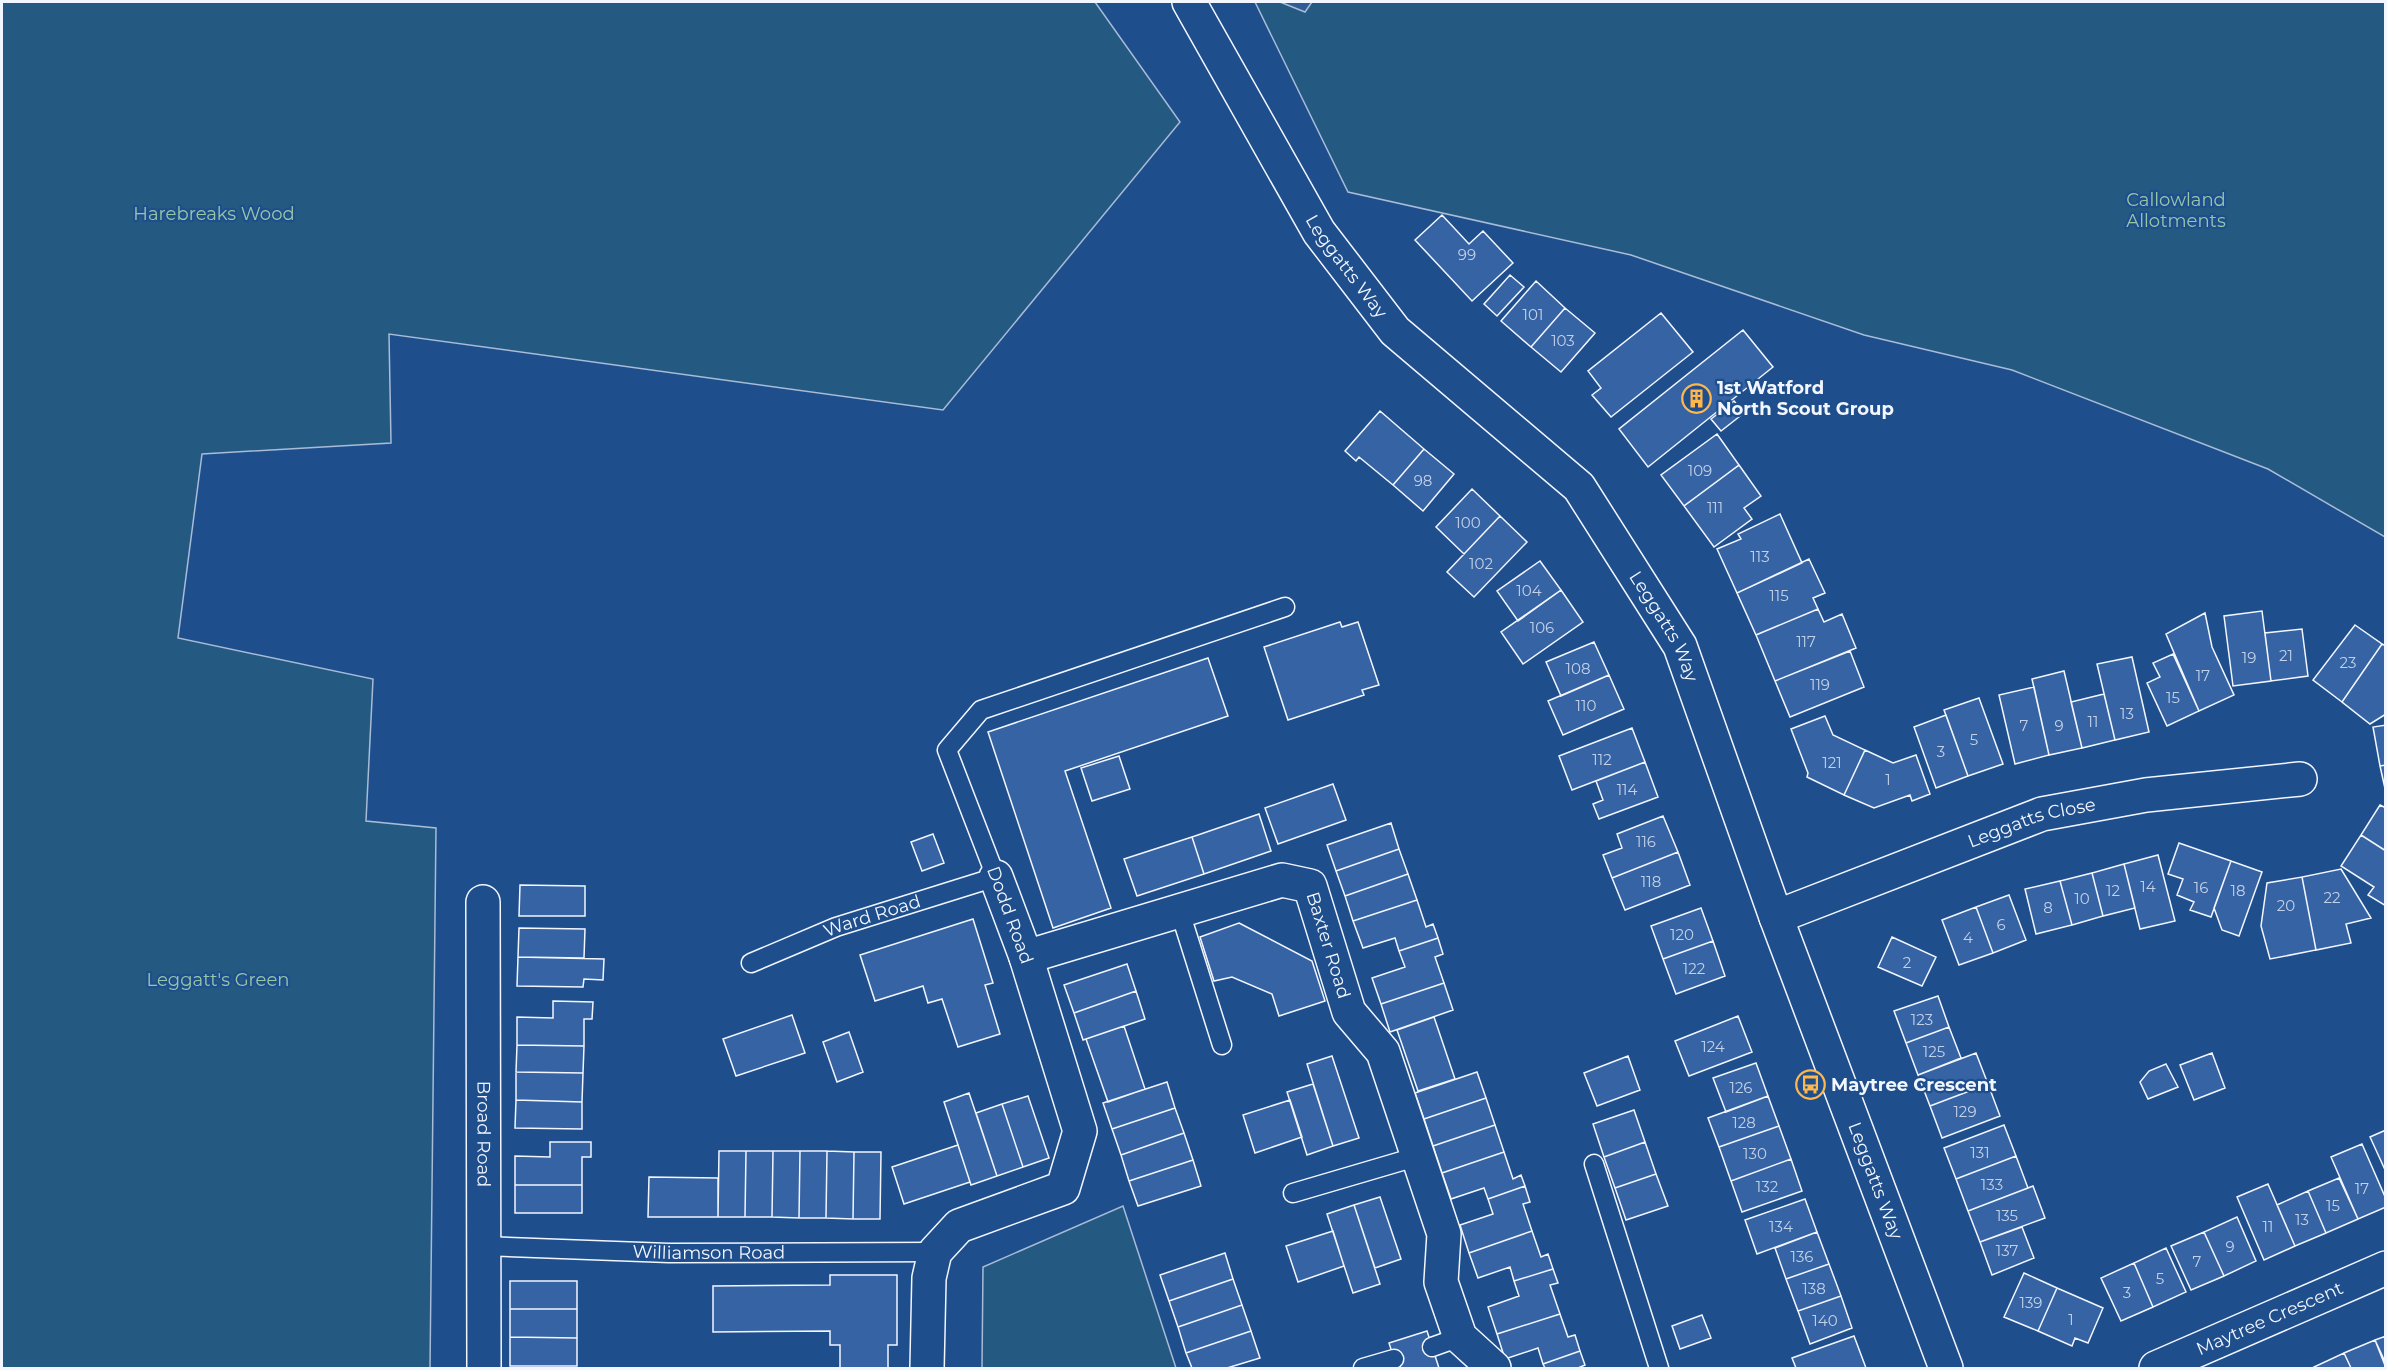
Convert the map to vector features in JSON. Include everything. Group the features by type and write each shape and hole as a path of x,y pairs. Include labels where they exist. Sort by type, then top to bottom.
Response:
{"street":[{"name":"Leggatts Way","path":"1189,2 1319,232 1395,331 1579,488 1680,646 1776,917 1946,1368"},
{"name":"Leggatts Close","path":"1776,917 2042,814 2145,795 2300,779"},
{"name":"Dodd Road","path":"935,1252 959,1226 1064,1188 1080,1131 1026,957 996,877"},
{"name":"Baxter Road","path":"1026,957 1282,880 1310,886 1349,1012 1383,1052 1444,1234 1442,1282 1446,1342 1494,1368"},
{"name":"Broad Road","path":"483,902 484,1368"},
{"path":"927,1368 929,1278 935,1252"},
{"name":"Maytree Crescent","path":"2156,1368 2385,1268"}],"lane":[{"name":"Dodd Road","path":"996,877 946,750 981,710 1285,607"},
{"name":"Ward Road","path":"751,963 836,927 996,877"},
{"path":"1180,912 1222,1045"},
{"path":"1293,1193 1419,1156"},
{"path":"1594,1164 1659,1368"},
{"name":"Williamson Road","path":"484,1246 669,1253 935,1252"},
{"path":"1363,1368 1394,1359"}],"green space":[{"path":"2,2 1095,2 1180,122 943,410 389,334 391,443 202,454 178,638 373,679 366,821 436,828 430,1368 2,1368"},
{"name":"Callowland Allotments","path":"1255,2 2385,2 2385,537 2268,469 2012,370 1864,335 1631,255 1348,192"},
{"path":"1123,1206 1176,1368 982,1368 983,1267"}],"shaded area":[{"path":"1280,2 1312,2 1305,12"}],"building":[{"path":"1442,215 1469,244 1483,231 1513,263 1472,301 1415,240"},
{"path":"1510,275 1524,287 1497,316 1484,304"},
{"path":"1536,281 1565,308 1531,347 1501,321"},
{"path":"1565,308 1595,333 1561,372 1531,347"},
{"path":"1661,313 1693,352 1611,417 1592,395 1601,388 1588,371"},
{"name":"1st Watford North Scout Group","path":"1743,330 1773,367 1648,467 1619,429"},
{"path":"1734,401 1744,413 1721,431 1711,419"},
{"path":"1380,411 1424,449 1393,485 1359,457 1356,461 1345,451"},
{"path":"1717,434 1739,465 1684,506 1661,475"},
{"path":"1424,449 1454,474 1423,511 1393,485"},
{"path":"1739,465 1761,496 1744,508 1752,519 1714,547 1684,506"},
{"path":"1472,489 1500,516 1464,554 1436,527"},
{"path":"1780,514 1802,563 1737,593 1717,549 1741,539 1738,534"},
{"path":"1500,516 1527,542 1474,597 1447,572"},
{"path":"1809,559 1825,593 1813,598 1818,609 1756,635 1737,593"},
{"path":"1540,561 1561,590 1518,621 1497,591"},
{"path":"1561,590 1583,622 1523,664 1501,632"},
{"path":"1818,609 1824,622 1842,614 1856,648 1775,681 1756,635"},
{"path":"2262,611 2271,681 2233,686 2224,616"},
{"path":"2205,613 2212,647 2234,695 2199,711 2166,634"},
{"path":"1340,622 1342,627 1358,622 1379,685 1362,690 1364,695 1288,720 1264,647"},
{"path":"2355,625 2382,644 2342,702 2313,680"},
{"path":"2302,629 2308,676 2271,681 2265,633"},
{"path":"1594,642 1609,675 1561,696 1546,662"},
{"path":"2382,644 2386,646 2386,714 2370,724 2342,702"},
{"path":"1850,651 1864,687 1790,717 1775,681"},
{"path":"2173,654 2199,711 2167,726 2147,683 2160,677 2153,663"},
{"path":"2132,657 2149,732 2115,740 2097,664"},
{"path":"1208,658 1228,716 1065,771 1111,908 1053,928 988,732"},
{"path":"2064,671 2082,748 2049,755 2032,679"},
{"path":"1609,675 1624,709 1563,735 1548,701"},
{"path":"2034,687 2049,755 2015,764 1999,695"},
{"path":"2104,694 2115,740 2082,748 2071,702"},
{"path":"1979,698 2003,764 1968,776 1944,710"},
{"path":"1946,715 1968,776 1936,788 1914,727"},
{"path":"1825,716 1833,735 1865,750 1844,795 1807,777 1808,773 1791,729"},
{"path":"2386,725 2386,765 2380,766 2373,727"},
{"path":"1632,728 1645,762 1572,790 1559,756"},
{"path":"1865,750 1893,763 1916,755 1930,794 1912,801 1910,795 1874,808 1844,795"},
{"path":"1119,756 1130,789 1092,801 1081,768"},
{"path":"1645,762 1658,797 1599,819 1593,804 1603,800 1596,781"},
{"path":"2386,765 2386,793 2380,766"},
{"path":"1333,784 1346,820 1278,844 1265,808"},
{"path":"2380,805 2386,808 2386,851 2361,835"},
{"path":"1259,814 1271,851 1204,874 1192,837"},
{"path":"1663,816 1678,852 1612,878 1603,855 1622,848 1617,834"},
{"path":"1391,823 1399,849 1336,871 1327,845"},
{"path":"933,834 944,863 922,871 911,842"},
{"path":"2361,835 2386,851 2386,906 2368,895 2374,887 2341,866"},
{"path":"1192,837 1204,874 1137,896 1124,859"},
{"path":"2179,843 2231,861 2211,917 2190,910 2194,902 2177,895 2183,879 2168,874"},
{"path":"1399,849 1408,874 1345,896 1336,871"},
{"path":"1678,852 1690,885 1625,910 1612,878"},
{"path":"2158,855 2175,921 2140,929 2124,864"},
{"path":"2231,861 2262,872 2239,936 2222,930 2214,908"},
{"path":"2124,864 2135,908 2103,916 2092,873"},
{"path":"2341,869 2371,918 2346,924 2351,943 2316,950 2302,877"},
{"path":"2092,873 2103,916 2072,925 2060,881"},
{"path":"1408,874 1417,900 1353,921 1345,896"},
{"path":"2302,877 2316,950 2270,959 2261,926 2267,883"},
{"path":"2060,881 2072,925 2036,934 2025,889"},
{"path":"520,885 585,886 585,916 519,916"},
{"path":"2009,895 2026,940 1993,953 1976,907"},
{"path":"1417,900 1426,927 1433,924 1438,938 1399,951 1395,938 1363,948 1353,921"},
{"path":"1976,907 1993,953 1959,965 1942,920"},
{"path":"1701,908 1713,941 1663,959 1651,926"},
{"path":"973,919 993,983 985,985 1000,1034 958,1047 942,999 928,1003 923,986 875,1001 860,955"},
{"path":"1239,923 1312,961 1325,1001 1279,1016 1272,994 1232,977 1214,981 1200,937"},
{"path":"519,928 585,929 584,958 518,957"},
{"path":"1892,937 1936,957 1922,986 1878,967"},
{"path":"1438,938 1443,954 1435,957 1444,983 1381,1004 1372,978 1405,967 1399,951"},
{"path":"1713,941 1725,976 1676,994 1663,959"},
{"path":"518,957 604,959 603,980 584,979 583,987 517,986"},
{"path":"1127,964 1136,991 1074,1013 1064,985"},
{"path":"1444,983 1453,1010 1390,1032 1381,1004"},
{"path":"1136,991 1145,1019 1083,1040 1074,1013"},
{"path":"1938,996 1949,1027 1906,1043 1894,1011"},
{"path":"553,1001 593,1002 592,1019 584,1019 584,1046 517,1045 517,1017 553,1018"},
{"path":"792,1015 805,1053 736,1076 723,1039"},
{"path":"1738,1016 1752,1052 1689,1076 1675,1041"},
{"path":"1434,1017 1455,1079 1418,1091 1397,1030"},
{"path":"1124,1026 1145,1089 1108,1102 1086,1039"},
{"path":"1949,1027 1961,1058 1918,1075 1906,1043"},
{"path":"849,1032 863,1072 837,1082 823,1042"},
{"path":"517,1045 584,1046 583,1073 516,1072"},
{"path":"1976,1053 1988,1084 1930,1106 1918,1075"},
{"path":"2212,1053 2225,1088 2194,1100 2180,1065"},
{"path":"1332,1056 1359,1138 1333,1146 1307,1064"},
{"path":"1628,1056 1640,1090 1597,1106 1584,1073"},
{"path":"1756,1063 1768,1096 1726,1112 1713,1078"},
{"path":"2166,1064 2178,1087 2148,1099 2140,1082 2149,1071"},
{"path":"516,1072 583,1073 582,1102 516,1100"},
{"path":"1477,1072 1486,1098 1424,1119 1415,1093"},
{"path":"1167,1082 1175,1108 1112,1129 1103,1103"},
{"path":"1313,1084 1333,1146 1307,1155 1287,1092"},
{"path":"1988,1084 2000,1116 1942,1138 1930,1106"},
{"path":"969,1093 997,1176 971,1185 944,1102"},
{"path":"1028,1096 1049,1158 1023,1167 1002,1104"},
{"path":"1768,1096 1779,1126 1719,1147 1708,1118"},
{"path":"1486,1098 1495,1125 1433,1146 1424,1119"},
{"path":"516,1100 582,1102 582,1129 515,1128"},
{"path":"1290,1100 1302,1137 1255,1153 1243,1115"},
{"path":"1002,1104 1023,1167 997,1176 976,1113"},
{"path":"1175,1108 1184,1133 1121,1155 1112,1129"},
{"path":"1634,1110 1645,1142 1604,1157 1593,1124"},
{"path":"1495,1125 1504,1152 1442,1173 1433,1146"},
{"path":"2004,1125 2016,1156 1956,1179 1944,1148"},
{"path":"1779,1126 1791,1159 1731,1181 1719,1147"},
{"path":"2386,1130 2386,1172 2370,1137"},
{"path":"1184,1133 1193,1160 1129,1181 1121,1155"},
{"path":"550,1142 591,1142 591,1157 582,1157 582,1185 515,1185 515,1156 550,1157"},
{"path":"1645,1142 1656,1174 1615,1188 1604,1157"},
{"path":"2362,1144 2386,1199 2386,1207 2358,1219 2331,1157"},
{"path":"958,1145 970,1182 904,1204 892,1167"},
{"path":"719,1151 746,1151 745,1217 718,1217"},
{"path":"746,1151 773,1151 772,1217 745,1217"},
{"path":"773,1151 800,1151 799,1218 772,1217"},
{"path":"800,1151 827,1151 826,1218 799,1218"},
{"path":"827,1151 854,1152 853,1219 826,1218"},
{"path":"854,1152 881,1152 880,1219 853,1219"},
{"path":"1504,1152 1513,1179 1521,1175 1525,1186 1488,1199 1484,1188 1451,1199 1442,1173"},
{"path":"2016,1156 2028,1188 1968,1211 1956,1179"},
{"path":"1791,1159 1802,1191 1742,1212 1731,1181"},
{"path":"1193,1160 1201,1186 1138,1206 1129,1181"},
{"path":"1656,1174 1668,1206 1626,1220 1615,1188"},
{"path":"649,1177 718,1178 718,1217 648,1217"},
{"path":"2339,1178 2358,1219 2326,1233 2308,1191"},
{"path":"2268,1184 2295,1246 2264,1260 2237,1197"},
{"path":"515,1185 582,1185 582,1213 515,1213"},
{"path":"1525,1186 1530,1202 1523,1204 1532,1231 1469,1253 1460,1225 1493,1214 1488,1199"},
{"path":"2033,1186 2045,1218 1980,1242 1968,1211"},
{"path":"2308,1191 2326,1233 2295,1246 2277,1205"},
{"path":"1380,1197 1401,1259 1375,1268 1354,1205"},
{"path":"1805,1199 1817,1232 1757,1254 1745,1220"},
{"path":"1354,1205 1380,1284 1353,1293 1327,1214"},
{"path":"2237,1217 2256,1261 2224,1276 2204,1232"},
{"path":"2022,1227 2034,1258 1992,1275 1980,1242"},
{"path":"1333,1231 1344,1266 1298,1282 1286,1246"},
{"path":"1532,1231 1541,1257 1548,1254 1553,1269 1514,1281 1510,1267 1478,1278 1469,1253"},
{"path":"1817,1232 1829,1264 1786,1279 1775,1248"},
{"path":"2204,1232 2224,1276 2191,1290 2171,1246"},
{"path":"2166,1248 2186,1292 2153,1307 2134,1263"},
{"path":"1225,1253 1233,1279 1169,1301 1160,1275"},
{"path":"2134,1263 2153,1307 2121,1321 2101,1278"},
{"path":"1829,1264 1841,1296 1798,1311 1786,1279"},
{"path":"1553,1269 1558,1283 1550,1285 1560,1314 1497,1334 1488,1307 1519,1296 1514,1281"},
{"path":"2024,1273 2057,1288 2038,1331 2004,1317"},
{"path":"830,1275 897,1275 897,1345 888,1345 888,1368 840,1368 840,1345 830,1345 830,1331 713,1332 713,1286 830,1285"},
{"path":"1233,1279 1242,1305 1178,1327 1169,1301"},
{"path":"510,1281 577,1281 577,1309 510,1309"},
{"path":"2057,1288 2103,1308 2088,1343 2075,1338 2072,1346 2038,1331"},
{"path":"1841,1296 1852,1328 1810,1344 1798,1311"},
{"path":"1242,1305 1251,1331 1186,1353 1178,1327"},
{"path":"510,1309 577,1309 577,1338 510,1337"},
{"path":"1560,1314 1568,1337 1575,1335 1580,1351 1543,1364 1538,1348 1505,1359 1497,1334"},
{"path":"1702,1315 1711,1338 1680,1349 1672,1326"},
{"path":"1251,1331 1260,1358 1227,1368 1192,1368 1186,1353"},
{"path":"1427,1331 1439,1368 1397,1368 1389,1343"},
{"path":"1854,1336 1866,1368 1796,1368 1792,1358"},
{"path":"2386,1336 2386,1364 2375,1340"},
{"path":"510,1337 577,1338 577,1366 510,1366"},
{"path":"2375,1340 2386,1368 2351,1368 2344,1353"},
{"path":"1580,1351 1585,1365 1578,1368 1545,1368 1543,1364"},
{"path":"2344,1353 2351,1368 2314,1367"}],"place":[{"name":"1st Watford North Scout Group","path":"1696,398"},
{"name":"Maytree Crescent","path":"1810,1085"}],"park label":[{"name":"Harebreaks Wood","path":"214,214"},
{"name":"Leggatt's Green","path":"218,980"}]}
